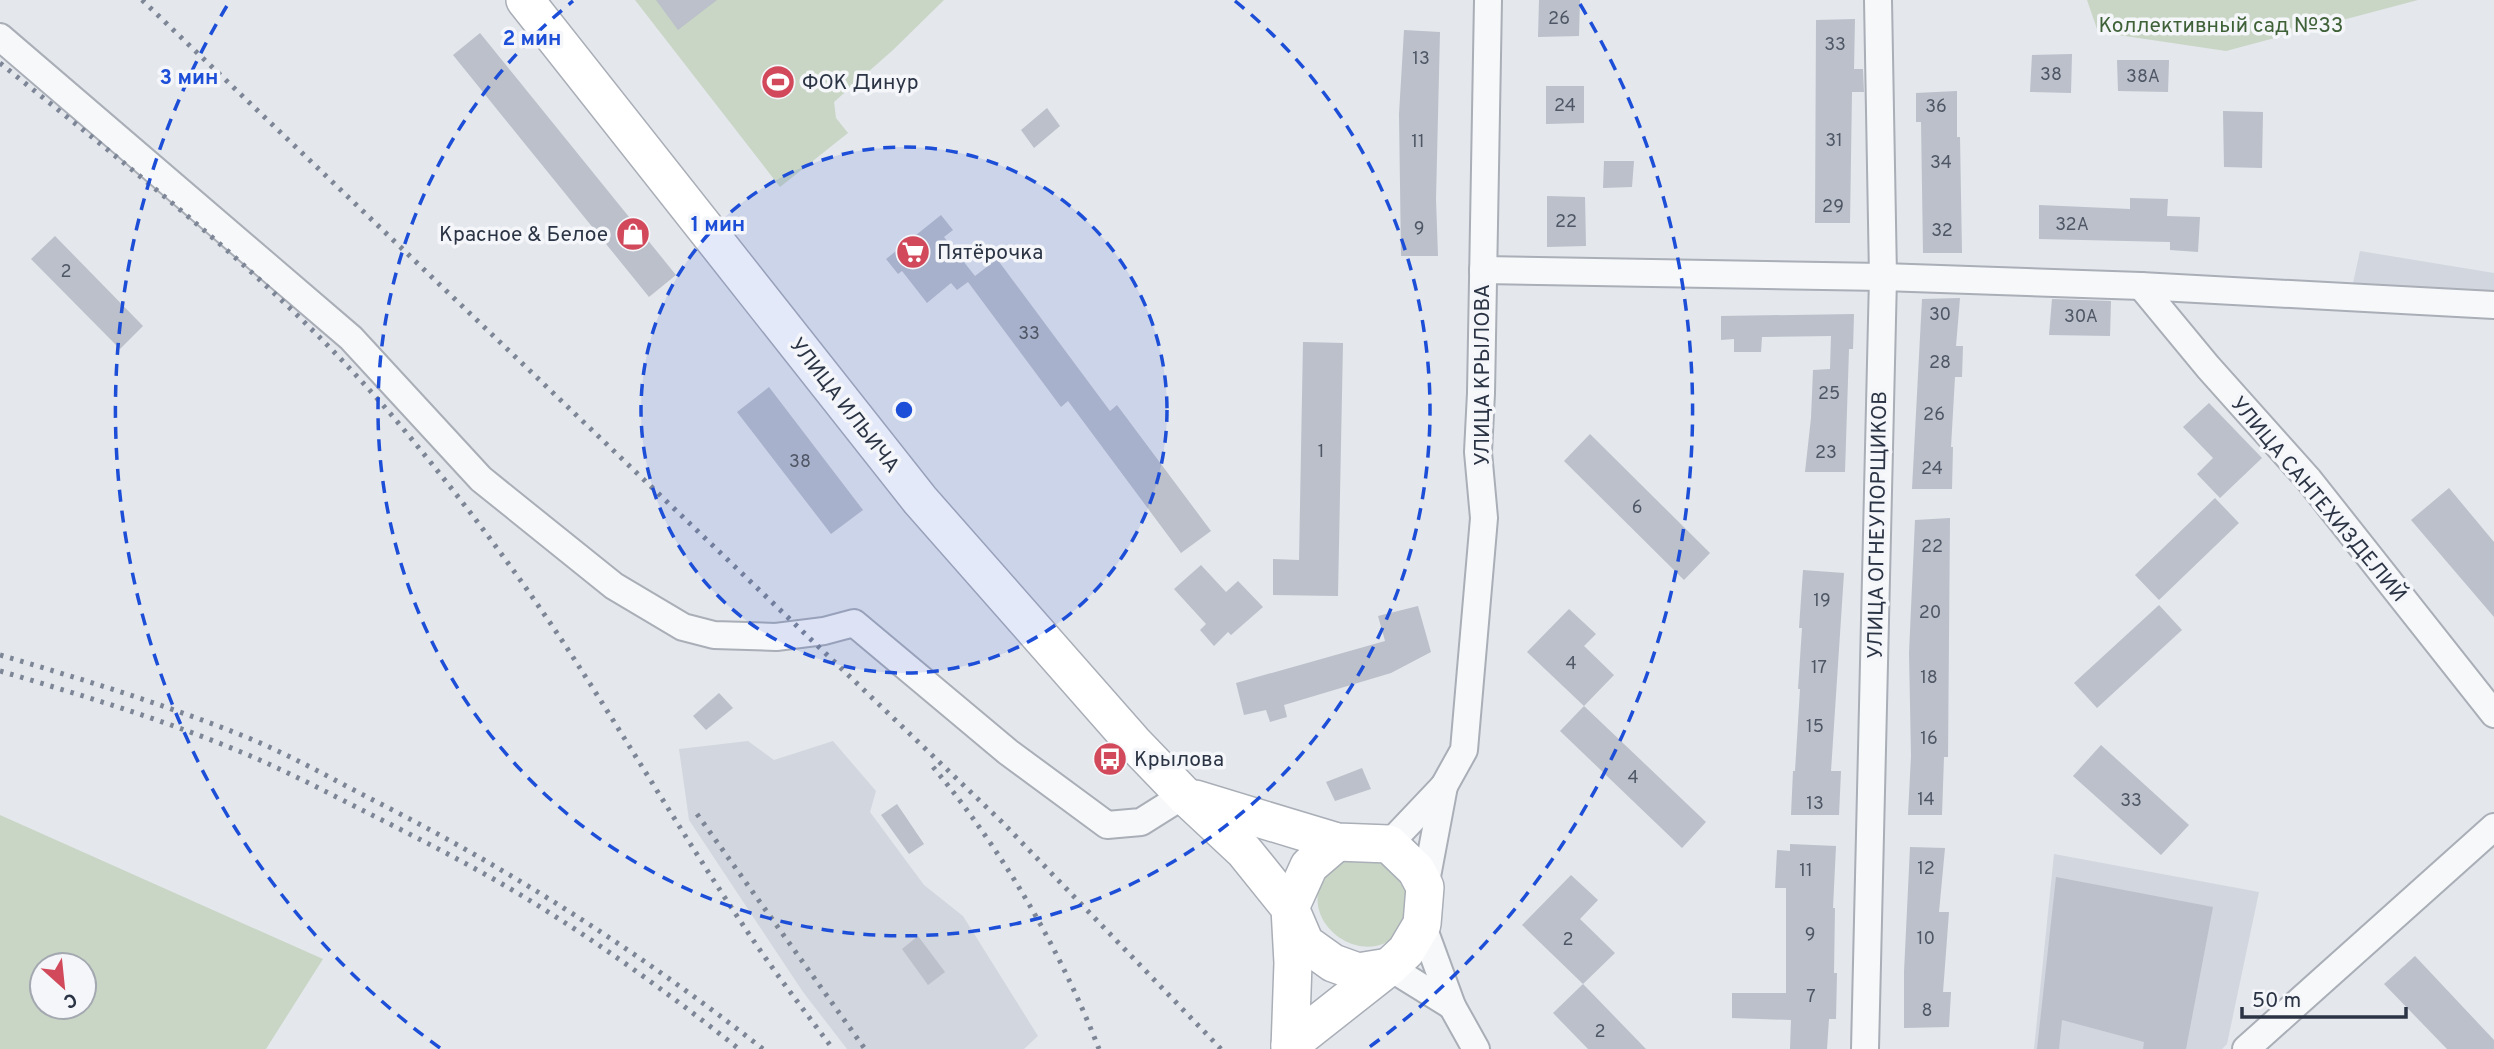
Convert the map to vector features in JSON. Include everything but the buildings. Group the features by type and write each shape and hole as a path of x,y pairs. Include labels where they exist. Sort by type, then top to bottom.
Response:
{"street":[{"name":"УЛИЦА ИЛЬИЧА","path":"525,0 920,500 1133,741 1184,795 1244,851 1290,908"},
{"name":"УЛИЦА КРЫЛОВА","path":"1444,786 1464,750 1484,519 1478,452 1488,0"},
{"name":"УЛИЦА ОГНЕУПОРЩИКОВ","path":"1864,1049 1883,277 1878,0"},
{"path":"0,37 351,338 481,479 614,586 682,627 714,635 776,637 824,631 854,623 1008,752 1107,825 1141,822 1184,795"},
{"path":"1483,270 1883,277 2141,286 2494,305"},
{"name":"УЛИЦА САНТЕХИЗДЕЛИЙ","path":"2141,286 2208,367 2309,480 2494,714"},
{"path":"1389,844 1444,786"},
{"path":"1444,786 1425,887 1422,924 1452,1006 1476,1049"},
{"name":"УЛИЦА ИЛЬИЧА","path":"1184,795 1337,842"},
{"path":"2246,1049 2494,827"},
{"path":"1290,1047 1293,963 1290,908 1309,866 1337,842 1389,844 1416,870 1425,887"},
{"path":"1290,908 1305,943 1333,963 1359,972 1389,967 1452,1006"},
{"path":"1290,1047 1389,967 1406,951 1422,924"}],"shaded area":[{"path":"2360,251 2494,273 2494,297 2353,283"},
{"path":"748,741 774,760 833,741 876,791 870,812 924,885 963,916 1038,1036 1024,1049 847,1049 803,992 689,820 679,749"},
{"path":"2054,854 2259,892 2227,1044 2222,1049 2034,1049"}],"green space":[{"name":"ФОК Динур","path":"635,0 944,0 834,102 836,118 848,133 780,187"},
{"name":"Коллективный сад №33","path":"2087,0 2418,0 2226,51 2098,32"},
{"path":"0,815 323,959 266,1049 0,1049"},
{"path":"1363,851 1402,869 1411,911 1397,934 1384,943 1369,947 1354,945 1329,928 1321,914 1318,899 1321,882 1329,867"}],"railway":[{"path":"142,0 1002,822 1221,1049"},
{"path":"0,63 164,196 269,289 320,337 414,442 482,528 547,618 745,928 833,1049"},
{"path":"0,655 190,715 251,739 314,769 477,856 575,915 670,980 763,1049"},
{"path":"0,671 121,708 211,740 286,772 398,828 454,857 569,925 656,985 739,1049"},
{"path":"933,767 983,832 1027,901 1066,974 1099,1049"},
{"path":"697,814 865,1049"}],"place":[{"name":"ФОК Динур","path":"778,82"},
{"name":"Красное & Белое","path":"633,234"},
{"name":"Пятёрочка","path":"913,252"},
{"name":"Крылова","path":"1110,759"}]}
